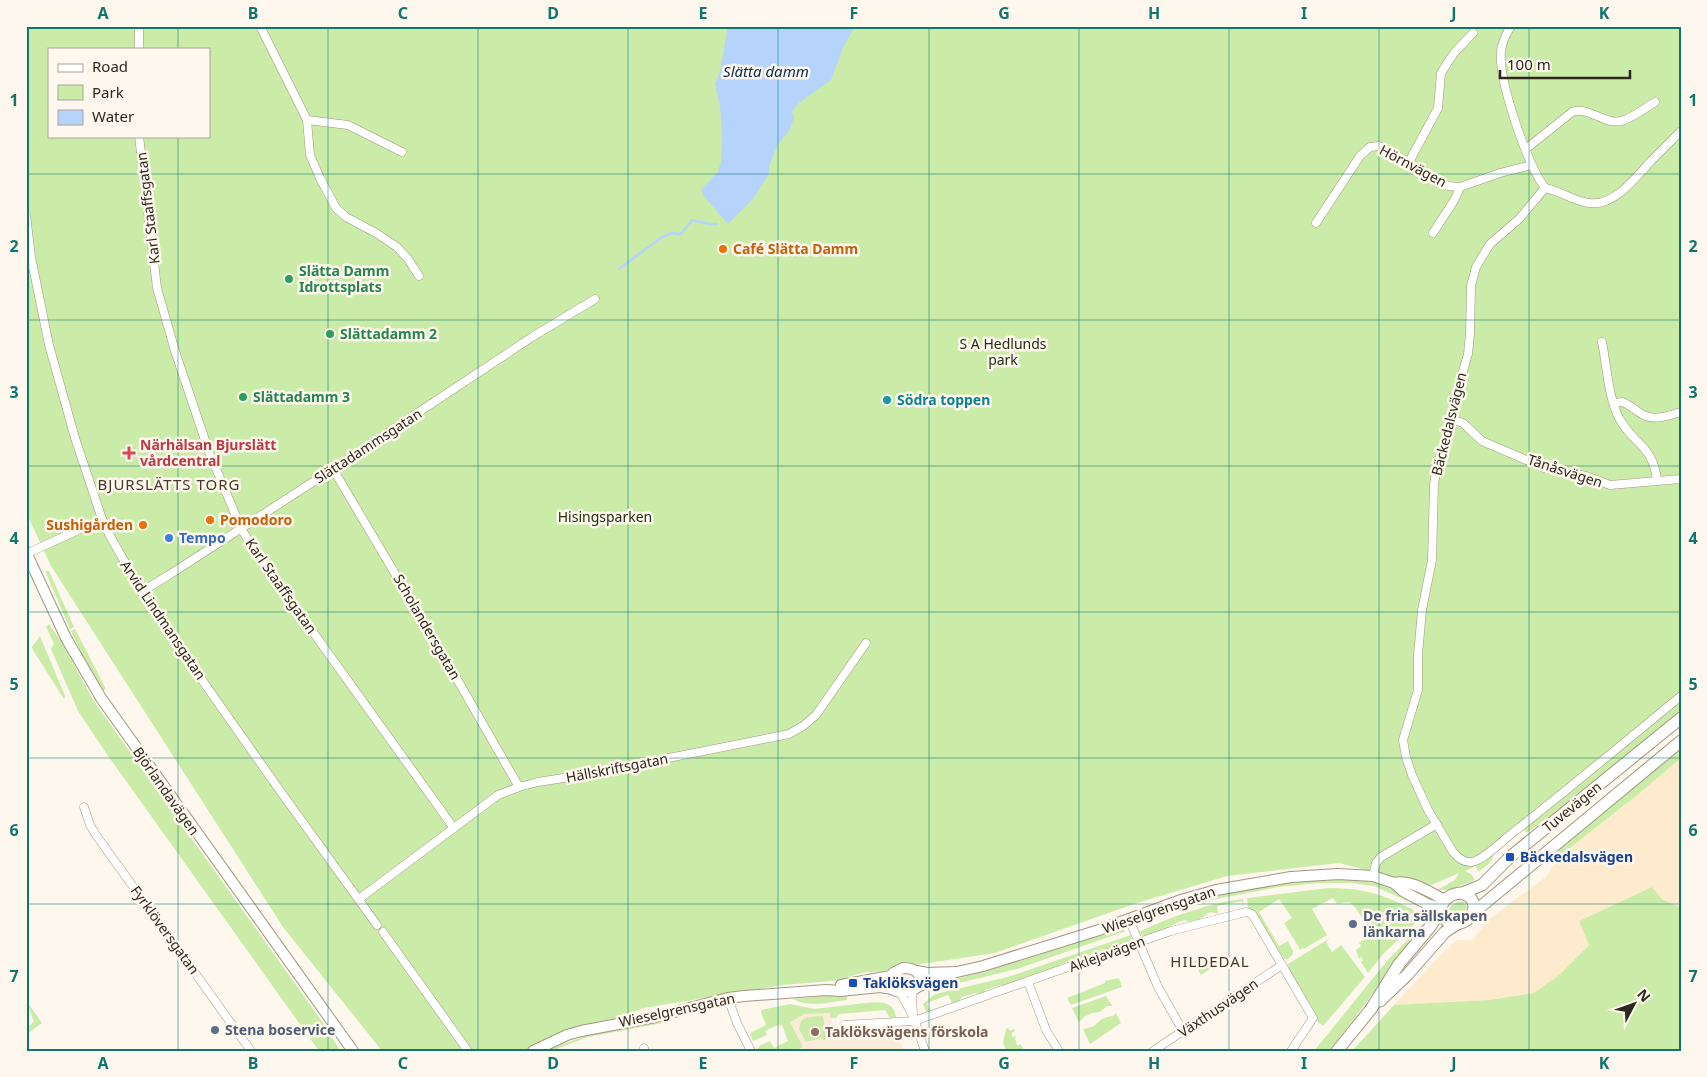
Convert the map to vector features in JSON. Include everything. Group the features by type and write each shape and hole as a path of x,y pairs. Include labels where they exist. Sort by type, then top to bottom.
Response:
{"main road":[{"name":"Tuvevägen","path":"1337,1051 1371,1009 1399,964 1430,927 1442,906 1453,894 1462,893 1482,885 1510,857 1681,718"},
{"name":"Tuvevägen","path":"1371,1009 1408,974 1445,932 1469,918 1681,741"},
{"path":"1462,893 1472,900 1474,904 1473,913"},
{"path":"1442,906 1444,918 1447,921 1458,924"}],"street":[{"path":"139,26 139,48"},
{"path":"260,26 307,120 310,155 336,208 346,217 376,233 396,247 408,259 419,276"},
{"path":"1511,26 1504,38 1501,49 1503,72 1513,113 1526,149 1532,165 1545,188 1590,204 1607,200 1631,182 1681,131"},
{"path":"1409,162 1438,108 1441,73 1454,53 1473,33"},
{"path":"1526,149 1572,112 1581,110 1616,122 1631,116 1655,102"},
{"path":"307,120 348,125 402,152"},
{"name":"Karl Staaffsgatan","path":"139,138 157,288 175,351 209,452 241,528 252,547 454,827"},
{"name":"Hörnvägen","path":"1316,223 1350,170 1366,149 1374,146 1379,146 1409,162 1448,186 1460,187 1500,173 1532,165"},
{"name":"Hörnvägen","path":"1433,234 1455,199 1460,187"},
{"name":"Bäckedalsvägen","path":"1545,188 1518,219 1490,244 1476,267 1471,286 1468,354 1454,402 1453,420 1437,465 1434,485 1432,560 1422,610 1418,655 1418,690 1403,740 1406,757 1412,775 1437,824 1457,857 1464,861 1475,861 1530,819 1681,696"},
{"name":"Arvid Lindmansgatan","path":"26,215 31,257 49,345 75,438 102,519 120,556 141,592 377,925"},
{"name":"Slättadammsgatan","path":"141,592 333,470 532,337 595,298"},
{"path":"1602,342 1614,403 1619,418 1653,459 1657,480"},
{"path":"1614,403 1623,402 1642,414 1653,418 1681,412"},
{"name":"Tånåsvägen","path":"1453,420 1462,423 1482,441 1545,468 1586,476 1610,485 1681,479"},
{"name":"Scholandersgatan","path":"333,470 434,638 519,786"},
{"path":"27,553 102,519"},
{"name":"Björlandavägen","path":"27,553 66,638 100,698 353,1051"},
{"name":"Hällskriftsgatan","path":"359,898 498,795 519,786 790,734 816,715 866,643"},
{"name":"Fyrklöversgatan","path":"84,807 90,825 96,835 251,1051"},
{"path":"1373,876 1376,863 1381,857 1437,824"},
{"name":"Wieselgrensgatan","path":"826,990 838,985 890,976 895,971 904,968 927,973 957,972 983,966 1099,930 1181,900 1216,890 1291,877 1338,874 1373,876 1394,883 1402,881 1413,884 1442,906"},
{"name":"Aklejavägen","path":"844,1025 913,1018 1028,982 1174,930 1227,915 1250,912 1312,1015 1313,1020 1291,1051"},
{"path":"1129,919 1158,987 1183,1031"},
{"path":"383,932 468,1051"},
{"name":"Växthusvägen","path":"1154,1051 1282,965"},
{"path":"913,1018 912,998 921,979 917,972"},
{"name":"Wieselgrensgatan","path":"533,1051 567,1035 672,1013 728,998 758,994 826,990 840,991 880,987 897,991 916,988 957,972"},
{"path":"890,976 889,982 897,991 913,1018 925,1051"},
{"path":"1028,982 1046,1030 1059,1051"},
{"path":"728,998 737,1023 751,1051"},
{"name":"Björlandavägen","path":"327,1017 330,1027 344,1051"}],"shaded area":[{"path":"1681,758 1681,906 1679,907 1662,899 1652,887 1579,921 1589,944 1559,975 1534,993 1489,1000 1394,1005 1445,950 1458,940 1473,940 1488,920 1547,876 1558,857 1623,807"},
{"name":"Taklöksvägens förskola","path":"830,1013 836,1037 893,1028 905,1051 805,1051 790,1022 805,1014"}],"green space":[{"name":"Hisingsparken","path":"26,26 1681,26 1681,711 1555,813 1526,833 1524,830 1494,853 1491,861 1478,872 1476,866 1465,871 1471,874 1475,880 1449,890 1437,890 1455,880 1459,873 1429,886 1339,863 1227,876 1137,903 995,953 864,973 853,975 843,980 783,985 644,1008 522,1051 382,1051 283,927 51,566 26,512"},
{"path":"45,571 49,571 74,627 70,629"},
{"path":"49,624 63,644 93,700 328,1030 340,1051 319,1051 106,753 78,711 51,649 54,644 46,627"},
{"path":"75,629 106,689 103,691 85,661 71,631"},
{"path":"40,636 65,696 64,699 33,650 32,647"},
{"path":"1681,746 1681,758 1636,796 1556,857 1556,851"},
{"path":"1340,878 1391,888 1420,905 1418,906 1374,886 1351,883 1318,883 1279,887 1216,899 1151,920 1171,910 1218,895 1269,885"},
{"path":"1652,887 1662,899 1679,907 1681,906 1681,1051 1352,1051 1394,1005 1489,1000 1534,993 1559,975 1589,945 1579,921"},
{"path":"1328,888 1355,890 1380,895 1407,907 1421,916 1383,954 1368,973 1361,962 1363,960 1361,957 1359,959 1356,950 1361,946 1359,943 1368,937 1365,932 1369,929 1355,907 1349,902 1337,904 1333,898 1312,909 1327,935 1301,949 1301,951 1284,923 1292,918 1279,899 1259,912 1279,946 1288,941 1293,954 1288,959 1284,959 1253,911 1248,908 1247,898"},
{"path":"1243,899 1244,909 1242,901 1217,906 1218,914 1207,914 1202,918 1188,922 1185,920 1149,935 1143,936 1139,932 1190,911 1218,903"},
{"path":"1463,901 1467,907 1464,912 1458,916 1451,916 1448,911 1450,907"},
{"path":"1423,924 1424,926 1329,1051 1314,1051 1387,961"},
{"path":"1122,930 1126,931 1017,969 936,989 933,986 1081,941"},
{"path":"1131,935 1131,939 1127,943 1107,950 1103,949 1088,955 1086,958 1077,961 1073,960 1059,965 1058,968 1004,987 1000,985 985,990 983,993 962,997 959,1001 952,1003 948,995 927,1003 930,1011 927,1013 923,1004 935,994 1008,977"},
{"path":"1330,938 1326,942 1332,952 1341,945 1365,977 1323,1026 1317,1021 1313,1010 1289,971 1288,964"},
{"path":"1207,957 1213,967 1201,975 1194,961"},
{"path":"1119,978 1122,987 1071,1005 1067,998 1105,983 1105,981"},
{"path":"847,994 847,1000 819,1004 799,1002 793,999"},
{"path":"1106,996 1112,1006 1107,1006 1100,1012 1092,1013 1079,1022 1072,1008"},
{"path":"26,1000 42,1023 26,1035 26,1030 34,1021 29,1009 26,1011"},
{"path":"865,1003 885,1003 892,1008 896,1017 890,1018 885,1010 839,1014 836,1018 831,1018 830,1013 805,1014 790,1022 803,1047 796,1051 757,1051 759,1046 770,1041 774,1048 788,1041 782,1025 765,1031 767,1035 753,1041 750,1033 766,1025 761,1010 790,1004 815,1009"},
{"path":"1116,1013 1121,1023 1090,1044 1083,1029 1094,1026"},
{"path":"823,1016 827,1038 824,1041 822,1038 806,1042 799,1029 801,1021 807,1017"},
{"path":"673,1019 662,1023 588,1037 551,1051 544,1051 588,1035"},
{"path":"1008,1028 1010,1031 1014,1029 1012,1037 1017,1036 1015,1038 1017,1046 1020,1044 1025,1051 1006,1051 1003,1042 1006,1029"}],"water":[{"name":"Slätta damm","path":"728,26 855,26 843,48 831,80 799,103 792,111 794,118 790,129 777,146 769,167 769,174 752,200 728,224 701,190 718,172 721,161 720,106 715,84 720,72"}],"waterway":[{"path":"619,269 662,237 672,233 681,234 692,220 717,224"}],"place":[{"name":"Café Slätta Damm","path":"723,249"},
{"name":"Slätta Damm Idrottsplats","path":"289,279"},
{"name":"Slättadamm 2","path":"330,334"},
{"name":"Slättadamm 3","path":"243,397"},
{"name":"Södra toppen","path":"887,400"},
{"name":"Närhälsan Bjurslätt vårdcentral","path":"129,453"},
{"name":"Pomodoro","path":"210,520"},
{"name":"Sushigården","path":"143,525"},
{"name":"Tempo","path":"169,538"},
{"name":"Bäckedalsvägen","path":"1510,857"},
{"name":"De fria sällskapen länkarna","path":"1353,924"},
{"name":"Taklöksvägen","path":"853,983"},
{"name":"Stena boservice","path":"215,1030"},
{"name":"Taklöksvägens förskola","path":"815,1032"}],"district":[{"name":"BJURSLÄTTS TORG","path":"169,485"},
{"name":"HILDEDAL","path":"1210,962"}],"park label":[{"name":"S A Hedlunds park","path":"1003,352"}]}
